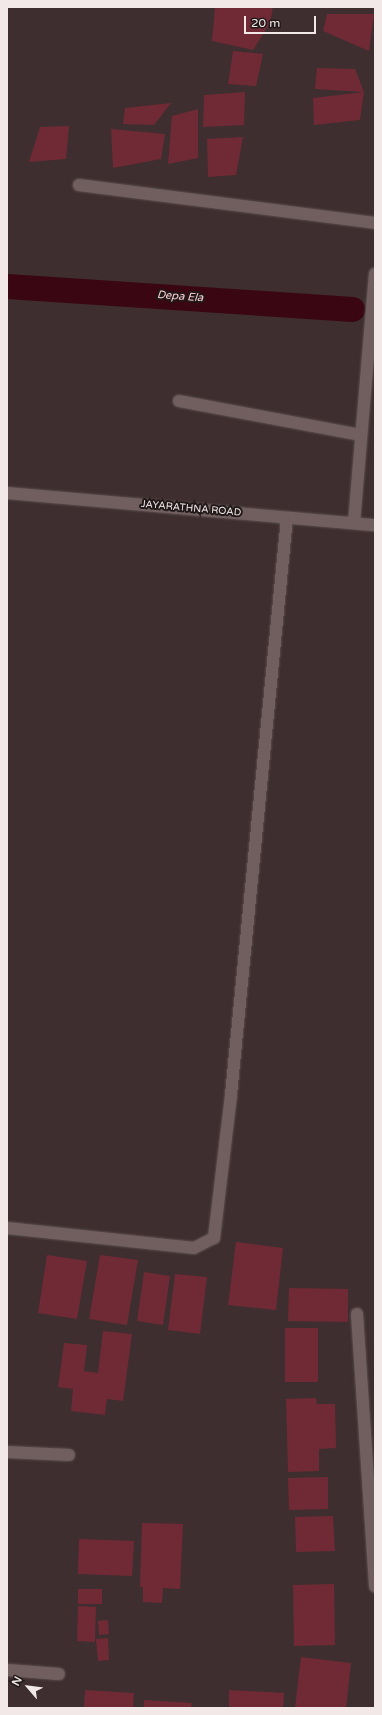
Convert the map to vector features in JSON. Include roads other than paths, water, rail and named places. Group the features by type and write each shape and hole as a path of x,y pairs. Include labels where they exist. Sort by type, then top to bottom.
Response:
{"street":[{"path":"79,185 375,223"},
{"path":"354,523 375,274"},
{"path":"179,401 361,435"},
{"name":"JAYARATHNA ROAD","path":"7,493 375,525"},
{"path":"7,1228 194,1248 214,1238 231,1095 287,518"},
{"path":"357,1314 375,1586"},
{"path":"7,1452 69,1455"},
{"path":"7,1670 59,1674"}],"waterway":[{"name":"Depa Ela","path":"7,286 352,309"}]}
